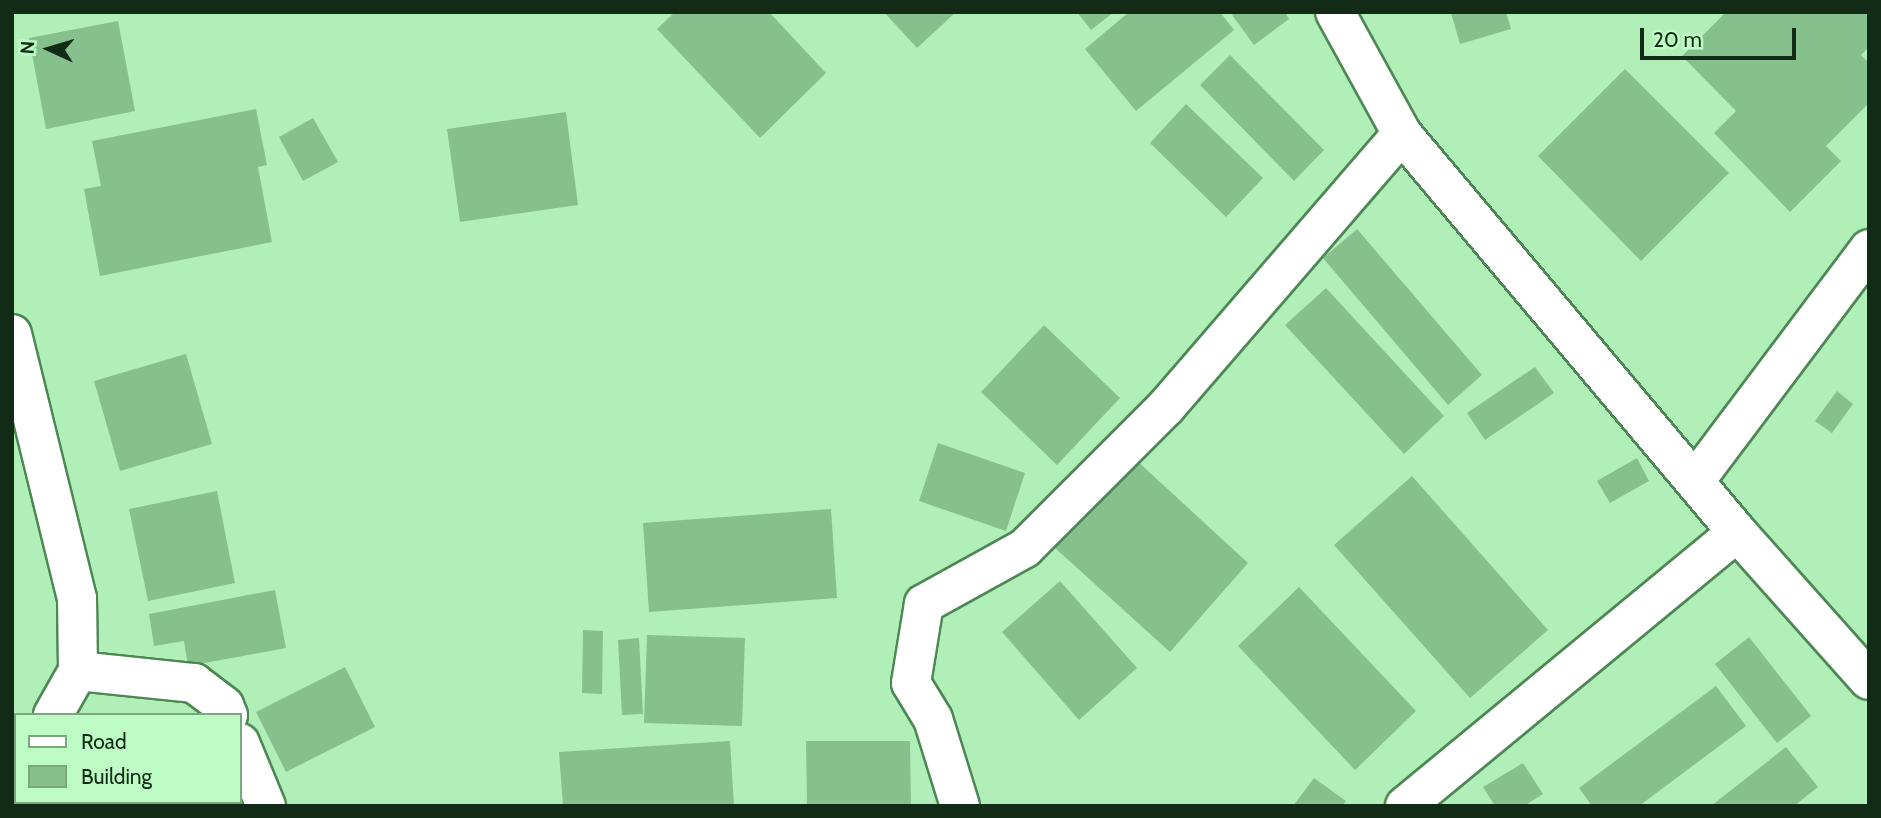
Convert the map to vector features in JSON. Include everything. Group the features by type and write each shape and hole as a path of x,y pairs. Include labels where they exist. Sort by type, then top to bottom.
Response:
{"street":[{"path":"1335,12 1402,134 1737,532 1869,680"},
{"path":"960,806 933,719 911,683 924,604 1026,548 1166,407 1402,134"},
{"path":"1695,481 1869,249"},
{"path":"12,334 77,598 78,671 54,713"},
{"path":"1405,806 1737,532"},
{"path":"78,671 194,683 224,706 227,713"},
{"path":"242,748 267,806"}],"building":[{"path":"675,12 769,12 826,73 760,138 657,29"},
{"path":"884,12 956,12 917,48"},
{"path":"1077,12 1114,12 1091,30"},
{"path":"1129,12 1220,12 1234,30 1136,111 1085,49"},
{"path":"1230,12 1285,12 1289,19 1254,45"},
{"path":"1506,12 1511,29 1460,44 1451,13"},
{"path":"1726,12 1869,14 1869,47 1861,55 1869,63 1869,103 1826,146 1841,161 1790,212 1714,133 1736,111 1682,56"},
{"path":"118,21 135,111 46,129 29,38"},
{"path":"1230,55 1324,150 1294,181 1200,85"},
{"path":"1625,69 1729,173 1641,261 1538,156"},
{"path":"1186,104 1263,178 1226,217 1150,143"},
{"path":"256,109 267,165 258,167 272,242 100,276 84,189 101,186 92,141"},
{"path":"566,112 578,205 460,222 447,129"},
{"path":"313,118 338,162 303,181 279,137"},
{"path":"1357,229 1482,375 1448,405 1323,258"},
{"path":"1326,288 1444,416 1404,454 1285,325"},
{"path":"1044,325 1120,398 1057,465 981,392"},
{"path":"186,354 212,444 120,471 94,381"},
{"path":"1535,367 1554,393 1485,440 1467,413"},
{"path":"1837,391 1853,404 1832,433 1815,421"},
{"path":"938,443 1025,473 1006,531 919,501"},
{"path":"1637,458 1649,481 1610,503 1597,481"},
{"path":"1135,459 1248,563 1170,652 1055,548"},
{"path":"1412,476 1548,630 1470,698 1334,545"},
{"path":"217,491 235,583 148,601 129,509"},
{"path":"831,509 837,598 649,612 643,523"},
{"path":"1060,581 1137,668 1079,720 1002,632"},
{"path":"1299,587 1416,711 1355,770 1238,646"},
{"path":"275,590 286,648 188,666 184,641 154,646 149,614"},
{"path":"583,630 603,631 602,694 582,693"},
{"path":"647,635 745,638 742,726 644,723"},
{"path":"1749,637 1811,716 1777,743 1715,664"},
{"path":"639,638 643,714 622,715 618,640"},
{"path":"345,667 375,727 286,772 256,712"},
{"path":"1716,686 1746,726 1639,806 1592,806 1579,788"},
{"path":"730,741 734,806 563,806 559,752"},
{"path":"806,741 910,741 911,806 807,806"},
{"path":"1786,747 1818,787 1794,806 1711,806"},
{"path":"1523,763 1543,794 1524,806 1495,806 1483,787"},
{"path":"242,776 252,806 140,806 242,804"},
{"path":"1314,778 1346,801 1342,806 1293,806"},
{"path":"97,804 98,806 16,806"}]}
